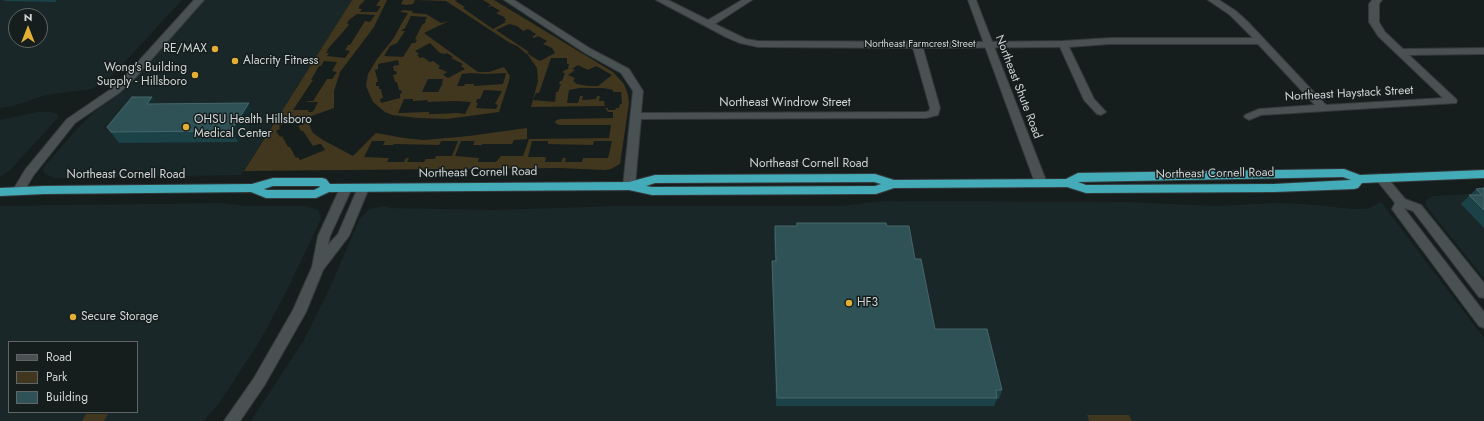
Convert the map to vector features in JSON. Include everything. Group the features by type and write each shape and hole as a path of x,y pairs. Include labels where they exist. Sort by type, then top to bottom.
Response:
{"highway":[{"name":"Northeast Cornell Road","path":"0,192 18,190 252,188 266,194 316,194 327,188 629,186 652,191 876,190 893,184 1041,183 1068,183 1086,189 1274,188 1354,185 1359,179 1484,174"}],"street":[{"path":"18,190 29,173 71,121 128,80 199,0"},
{"path":"508,0 588,51 625,71 638,91 637,116 629,186"},
{"name":"Northeast Farmcrest Street","path":"660,0 729,36 758,44 989,45 1110,42 1261,41"},
{"path":"708,24 748,0"},
{"name":"Northeast Shute Road","path":"972,0 1041,183"},
{"path":"1213,0 1233,13 1323,108"},
{"path":"1377,0 1374,4 1374,22 1381,34 1400,52 1484,51"},
{"path":"1063,44 1089,100 1101,112"},
{"name":"Northeast Windrow Street","path":"637,116 910,116 934,113 935,108 917,45"},
{"name":"Northeast Haystack Street","path":"1249,117 1259,112 1452,101 1400,52"},
{"path":"1381,178 1401,202 1417,208 1484,293"},
{"path":"231,421 259,382 299,312 318,267 324,236 346,188"},
{"path":"318,267 343,236 363,188"},
{"path":"1401,202 1398,209 1484,322"}],"shaded area":[{"path":"0,0 182,0 110,78 92,89 46,95 13,106 0,108"},
{"path":"203,0 352,0 241,175 54,178 44,173 43,169 47,163 78,128 94,112 125,87"},
{"path":"38,112 51,112 57,114 58,118 10,170 0,177 0,120"},
{"path":"1484,193 1484,278 1426,206 1426,200 1433,196"},
{"path":"884,201 1127,202 1216,206 1275,203 1353,209 1366,209 1381,202 1484,338 1484,421 251,421 304,340 332,283 360,218 370,209 385,206 390,208 493,210 618,206 840,206"},
{"path":"221,203 247,206 305,206 319,210 321,219 286,292 261,339 220,402 204,421 0,421 0,206"}],"green space":[{"path":"352,0 365,0 359,6 359,9 362,9 360,12 377,12 381,6 376,6 380,0 387,0 374,27 340,72 334,91 334,108 306,118 313,133 353,156 376,133 424,140 469,136 527,128 527,139 609,138 611,125 559,125 555,123 556,120 561,119 613,118 613,112 608,112 605,108 608,108 608,110 615,110 616,108 619,108 620,104 622,104 621,92 613,92 613,90 603,88 580,88 569,90 567,103 578,103 580,96 583,96 582,100 596,99 597,96 600,96 599,101 604,101 605,107 531,107 538,81 537,68 528,55 517,46 510,43 446,1 415,0 457,0 455,1 465,7 463,8 493,29 506,22 504,21 506,20 504,17 496,13 500,11 492,6 487,7 491,5 483,0 494,0 613,72 624,84 628,95 629,103 620,164 611,169 559,168 244,171","holes":["357,14 375,15 370,22 365,21 350,45 348,45 345,50 350,51 345,58 327,56 329,53 326,53 327,50 349,25 347,23","509,24 517,26 523,31 528,29 536,34 532,37 534,38 538,36 547,41 543,44 552,48 555,53 540,61 527,53 529,52 496,30","551,58 567,58 567,64 569,64 568,69 563,71 563,73 565,73 562,81 560,81 559,84 561,84 558,92 556,92 555,102 533,100 536,93 539,93","324,61 337,62 332,71 337,72 332,79 327,79 313,101 307,102 318,102 314,110 312,112 308,112 309,110 293,110 313,80 311,80 319,66 321,66","578,65 588,70 596,66 612,75 598,86 588,86 577,84 573,81 575,78 568,75 575,70 572,69","300,117 304,124 298,126 301,131 303,131 313,146 321,144 325,150 300,160 298,157 296,158 282,136 280,137 276,131 280,129 279,126","529,139 523,156 501,156 496,162 478,162 479,158 455,156 461,141 475,141 473,145 512,144 514,140","372,141 385,141 383,145 439,145 441,141 458,141 452,156 436,156 435,159 426,159 424,162 407,162 409,158 406,158 404,162 387,162 389,158 364,157","532,141 548,141 548,144 593,145 594,141 612,141 608,158 583,158 582,162 565,162 566,158 563,158 561,162 545,162 546,158 528,157"]},
{"path":"403,0 415,0 413,4 406,5 401,4"},
{"path":"403,10 413,11 412,13 426,14 441,23 449,21 424,33 478,72 489,72 504,67 510,76 499,112 447,119 417,118 392,115 385,112 373,102 366,86 368,74 377,59 393,39 408,13 400,12","holes":["411,16 427,17 426,22 422,25 415,39 417,40 415,43 412,43 403,57 384,56 390,46 397,43 405,31 401,31 405,28","430,43 440,53 447,53 453,57 451,58 463,64 461,66 465,69 448,78 443,75 447,72 438,68 440,66 433,61 430,62 423,57 420,58 417,55 419,54 415,51","398,60 399,65 393,66 394,71 396,71 397,74 393,75 395,82 397,82 399,90 401,90 402,93 400,94 400,98 381,103 380,99 383,98 381,89 379,89 379,86 376,86 376,82 378,82 375,70 378,69 378,64","506,73 503,84 474,86 474,84 465,84 464,86 457,86 462,74","428,79 443,79 443,83 438,92 422,92","484,90 502,91 495,104 498,105 496,109 476,108 478,103 476,103 477,99 480,99","404,99 413,99 413,101 428,100 427,102 471,102 465,114 429,114 429,112 398,113"]},
{"path":"86,414 108,414 104,421 82,421"},
{"path":"1087,415 1129,415 1132,421 1089,421"}],"building":[{"path":"132,97 152,97 147,104 249,103 231,131 111,132 107,127"},
{"path":"1484,188 1484,210 1469,195 1482,195 1476,189"},
{"name":"HF3","path":"797,223 886,223 887,226 909,226 915,259 921,259 935,329 987,329 1002,390 996,390 997,398 777,398 772,261 776,261 775,226 797,226"}],"place":[{"name":"RE/MAX","path":"215,49"},
{"name":"Alacrity Fitness","path":"235,61"},
{"name":"Wong's Building Supply - Hillsboro","path":"195,75"},
{"name":"OHSU Health Hillsboro Medical Center","path":"186,127"},
{"name":"HF3","path":"849,303"},
{"name":"Secure Storage","path":"73,317"}]}
